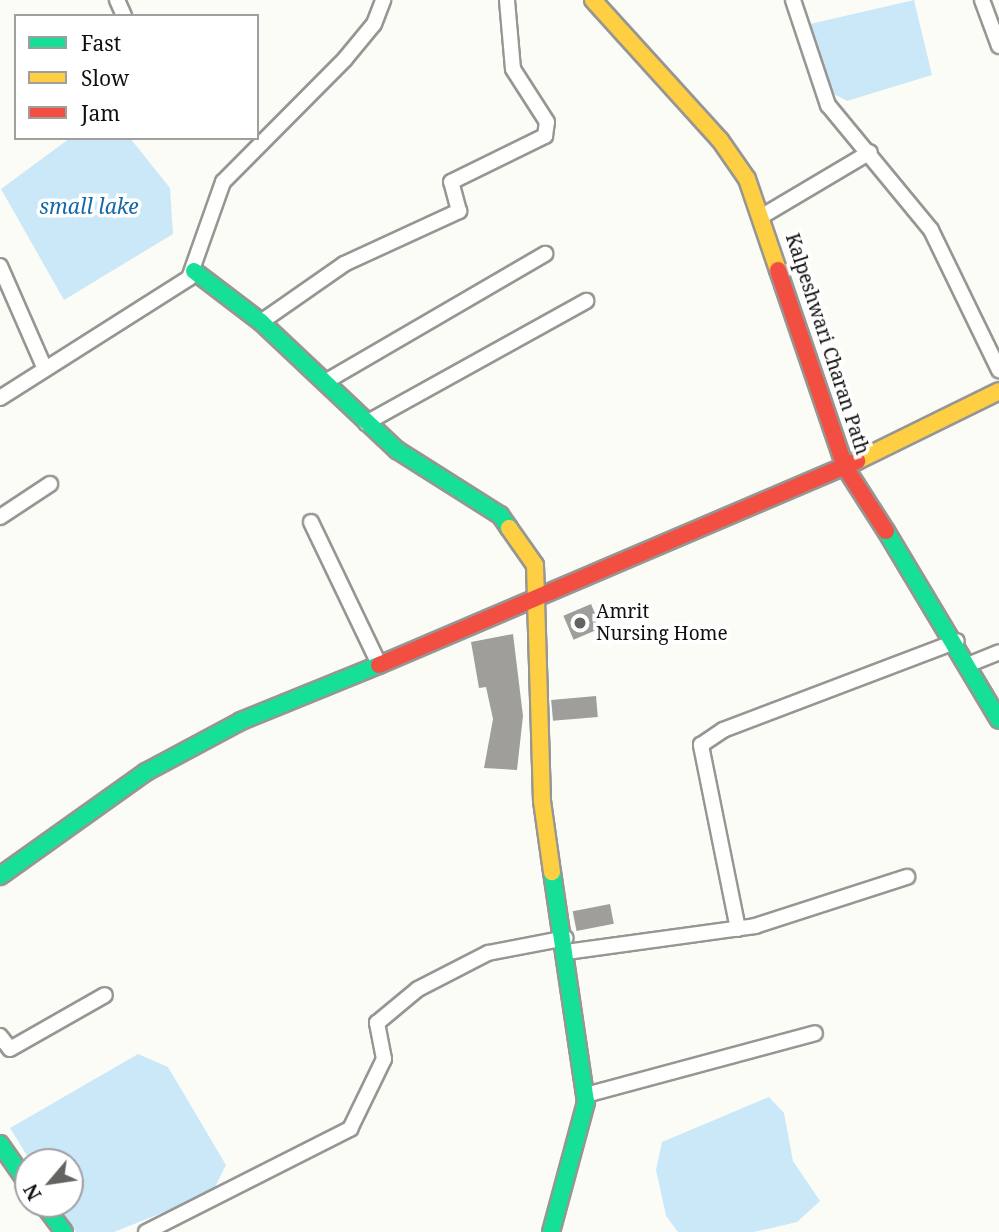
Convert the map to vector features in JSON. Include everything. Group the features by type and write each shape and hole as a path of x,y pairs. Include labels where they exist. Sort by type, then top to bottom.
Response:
{"street":[{"path":"0,398 194,271 205,220 223,181 345,59 374,24 383,0"},
{"path":"261,321 344,264 459,211 451,182 545,136 547,122 513,69 507,0"},
{"name":"Kalpeshwari Charan Path","path":"593,0 720,140 764,215 845,467 957,641 999,720"},
{"path":"793,0 828,105 870,152 932,230 999,370"},
{"path":"982,0 999,46"},
{"path":"764,215 870,152"},
{"path":"325,382 545,254"},
{"path":"0,266 45,369"},
{"path":"194,271 261,321 366,423 517,531 535,565 540,600 542,801 566,945 586,1095 582,1135 551,1232"},
{"path":"366,423 586,301"},
{"path":"0,876 146,772 241,720 540,600 845,467 999,391"},
{"path":"0,517 50,484"},
{"path":"311,522 379,664"},
{"path":"738,929 701,746 723,730 957,641"},
{"path":"970,664 999,652"},
{"path":"146,1232 350,1129 384,1059 377,1023 418,989 488,953 738,929 907,877"},
{"path":"0,1036 10,1049 106,995"},
{"path":"586,1095 815,1033"},
{"path":"0,1144 14,1164"}],"water":[{"path":"914,0 932,75 847,101 830,92 810,24"},
{"name":"small lake","path":"67,140 132,140 170,188 173,234 64,300 1,189"},
{"path":"138,1054 168,1067 226,1165 212,1193 114,1232 76,1232 66,1218 84,1218 84,1148 22,1148 10,1128"},
{"path":"769,1097 784,1113 793,1161 820,1201 797,1222 754,1232 678,1232 666,1216 656,1170 662,1142"}],"building":[{"path":"591,604 601,628 574,640 563,616"},
{"path":"513,634 523,716 517,770 484,768 493,719 486,687 479,688 471,642"},
{"path":"596,696 598,717 553,721 551,700"},
{"path":"610,904 614,924 577,931 573,911"}],"traffic: fast":[{"path":"194,271 261,322 397,450 500,515 509,528"},
{"path":"886,531 999,720"},
{"path":"0,876 146,772 241,721 379,665"},
{"path":"551,1232 586,1102 552,872"},
{"path":"0,1144 14,1164"},
{"path":"54,1218 64,1232"}],"traffic: slow":[{"path":"593,0 720,140 747,179 778,270"},
{"path":"857,461 999,391"},
{"path":"509,528 535,565 542,801 552,872"}],"traffic: jam":[{"path":"778,270 845,467 886,531"},
{"path":"379,665 857,461"}],"place":[{"name":"Amrit Nursing Home","path":"580,623"}]}
